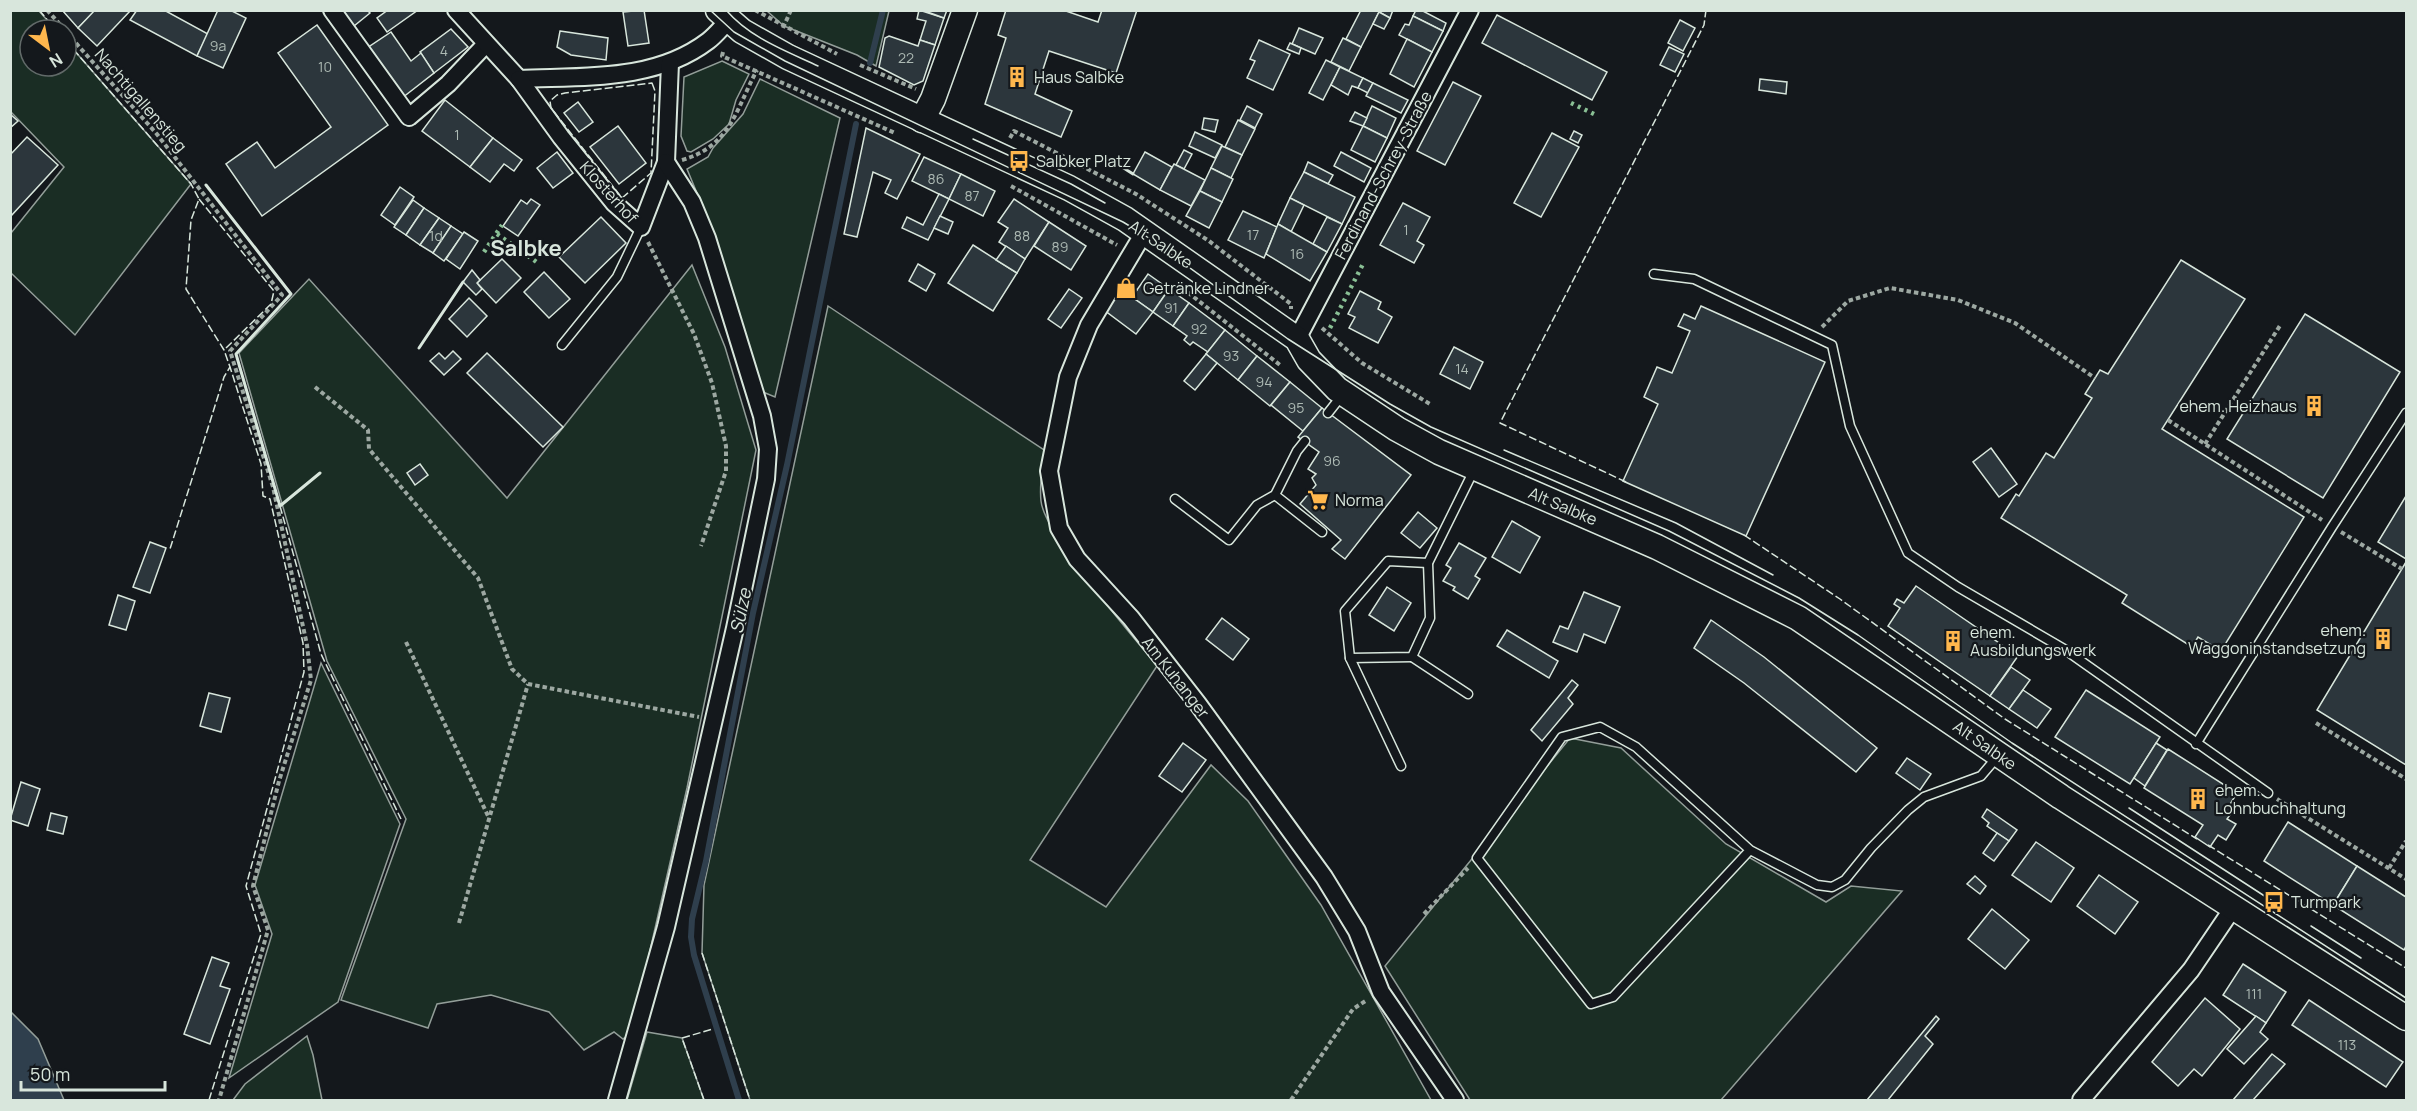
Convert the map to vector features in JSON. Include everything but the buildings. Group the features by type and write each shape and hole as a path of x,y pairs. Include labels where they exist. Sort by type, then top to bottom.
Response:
{"main road":[{"path":"922,120 933,99 965,10"},
{"name":"Alt Salbke","path":"723,16 771,48 1069,188 1145,231 1297,339 1316,369 1343,394 1397,429 1439,452 1657,547 1798,618 1999,756 2406,1018"}],"street":[{"path":"332,10 410,117 448,84 486,44"},
{"name":"Klosterhof","path":"456,10 519,79 561,137 614,203 641,227 666,162 670,63"},
{"name":"Ferdinand-Schrey-Straße","path":"1297,339 1470,10"},
{"path":"519,79 615,75 670,63 706,43 723,16"},
{"path":"617,1101 666,927 766,479 768,449 762,416 704,230 689,195 666,162"},
{"name":"Am Kuhanger","path":"1145,231 1089,325 1068,377 1049,471 1059,528 1077,559 1131,618 1191,695 1324,877 1358,931 1381,992 1455,1101"},
{"path":"2081,1101 2191,970 2233,908"}],"lane":[{"path":"562,345 616,277 641,227"},
{"path":"1654,274 1694,279 1832,345 1850,426 1908,553 1958,587 2064,649 2268,794"},
{"path":"1328,413 1343,394"},
{"path":"2196,744 2332,526 2406,413"},
{"path":"1175,499 1229,540 1257,505 1275,495 1297,451 1305,441"},
{"path":"1412,657 1430,618 1428,563 1475,468"},
{"path":"1275,495 1322,532"},
{"path":"1401,766 1350,658 1345,611 1388,561 1428,563"},
{"path":"1350,658 1412,657 1468,694"},
{"path":"1750,850 1613,997 1591,1004 1477,858 1562,737 1600,727 1636,747 1750,850 1817,885 1832,887 1845,880 1871,848 1924,797 1981,776 1999,756"}],"path":[{"path":"755,10 844,58"},
{"name":"Nachtigallenstieg","path":"78,46 156,133 282,295 230,351 273,487 307,645 311,680 279,781 253,886 268,930 219,1101"},
{"path":"666,162 696,154 713,144 727,131 752,78 771,48"},
{"path":"855,63 920,91"},
{"path":"641,227 694,334 712,383 726,446 726,471 701,546"},
{"path":"1812,336 1848,301 1890,288 1958,300 2015,323 2095,378"},
{"path":"1291,304 1309,316 1362,363 1430,404"},
{"path":"2205,444 2281,324"},
{"path":"315,387 368,430 369,449 478,578 512,669 528,684 713,719"},
{"path":"2168,420 2402,569"},
{"path":"406,642 489,818"},
{"path":"459,923 528,684"},
{"path":"2316,723 2406,779"},
{"path":"2268,794 2406,879"},
{"path":"2389,868 2406,841"},
{"path":"1424,914 1477,858"},
{"path":"1291,1101 1353,1009 1381,992"}],"green space":[{"path":"10,11 39,11 45,18 18,18 18,78 78,78 78,55 191,184 75,335 11,273 11,233 64,167 11,112"},
{"path":"767,11 889,11 876,66 857,55 784,26"},
{"path":"722,61 749,74 736,100 729,124 713,139 691,152 687,151 681,136 684,77"},
{"path":"760,79 840,118 775,397 758,390 706,215 687,169 708,157 713,148 743,114"},
{"path":"692,265 725,347 756,450 687,788 631,1034 623,1039 614,1032 584,1050 549,1012 491,995 437,1004 428,1028 341,1000 406,819 327,661 239,353 309,279 507,498"},
{"path":"828,306 1044,450 1041,501 1046,516 1091,585 1157,666 1030,860 1106,907 1211,765 1248,801 1321,905 1431,1100 750,1100 702,953 704,885"},
{"path":"321,663 400,824 338,1002 229,1078 272,934 255,885"},
{"path":"1570,738 1621,748 1726,844 1826,902 1851,886 1902,891 1721,1100 1470,1100 1385,966"},
{"path":"647,1032 682,1038 704,1100 627,1100"},
{"path":"307,1036 322,1100 233,1100 245,1084"}],"water":[{"path":"11,1012 38,1039 64,1100 11,1100"}],"waterway":[{"name":"Sülze","path":"870,63 883,10"},
{"name":"Sülze","path":"739,1100 694,955 691,937 692,919 706,861 753,613 787,465 856,124"}],"tram line":[{"path":"710,10 734,32 785,61 1123,222 1288,339 1390,404 1431,427 1669,531 1799,598 1858,635 2012,743 2406,998"},
{"path":"726,10 757,36 818,66"},
{"path":"973,139 1071,184 1105,203"},
{"path":"1504,450 1676,523 1773,575"},
{"path":"2129,808 2283,908"},
{"path":"2311,926 2361,958"}],"hedge":[{"path":"1571,103 1598,116"},
{"path":"484,252 502,225"},
{"path":"497,234 538,263"},
{"path":"1330,328 1364,262"}],"fence":[{"path":"39,10 46,18"},
{"path":"1626,482 1500,423 1704,25 1706,10"},
{"path":"78,55 191,184 199,199 191,220 186,289 224,350 230,367 224,377 170,549"},
{"path":"652,83 655,91 651,173 622,198 551,108 550,101 557,95 565,93 652,83"},
{"path":"199,199 274,291 271,304 224,350"},
{"path":"209,1100 261,934 246,886 304,672 303,643 270,499 263,496 261,464 230,367"},
{"path":"280,506 321,654 401,819"},
{"path":"1744,535 1840,599 2005,719 2197,839"},
{"path":"2208,845 2406,968"},
{"path":"702,953 750,1100"},
{"path":"704,1100 682,1038 713,1029"}],"wall":[{"path":"1107,166 1119,165 1133,174"},
{"path":"206,185 291,294 236,354 280,506 320,473"},
{"path":"419,348 463,282"}],"place":[{"name":"Haus Salbke","path":"1017,77"},
{"name":"Salbker Platz","path":"1019,161"},
{"name":"Getränke Lindner","path":"1126,288"},
{"name":"ehem. Heizhaus","path":"2314,406"},
{"name":"Norma","path":"1318,500"},
{"name":"ehem. Waggoninstandsetzung","path":"2383,639"},
{"name":"ehem. Ausbildungswerk","path":"1953,641"},
{"name":"ehem. Lohnbuchhaltung","path":"2198,799"},
{"name":"Turmpark","path":"2274,902"}],"district":[{"name":"Salbke","path":"526,248"}]}
